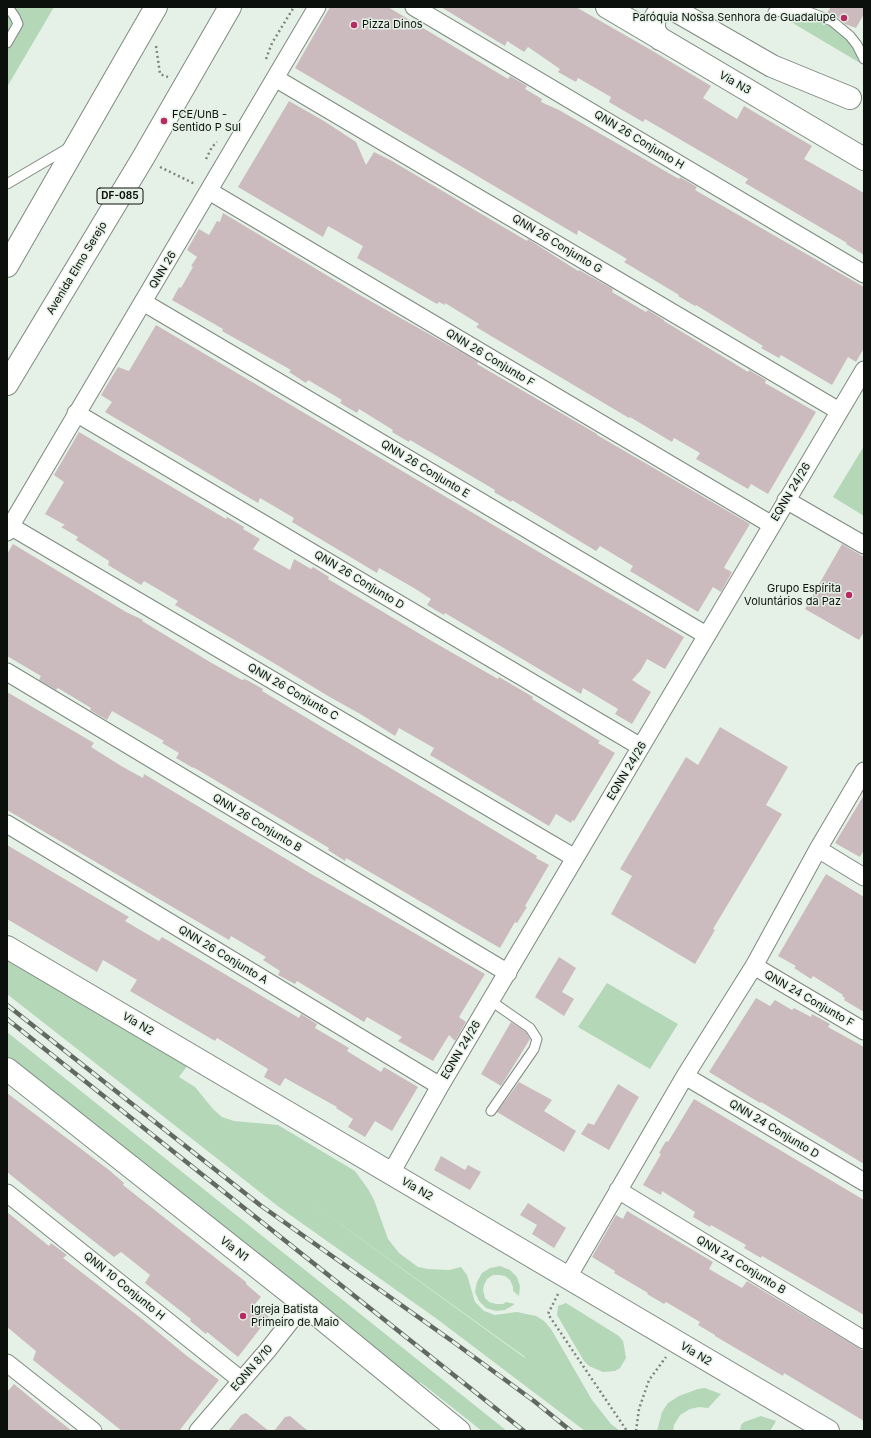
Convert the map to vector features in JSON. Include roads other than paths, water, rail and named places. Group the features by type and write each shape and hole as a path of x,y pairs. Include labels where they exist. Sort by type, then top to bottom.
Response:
{"main road":[{"path":"7,266 156,7"},
{"name":"Avenida Elmo Serejo","path":"7,384 194,71 230,7"},
{"name":"Via N3","path":"606,7 864,159"},
{"path":"695,7 857,102"},
{"path":"660,39 654,30 654,20 661,11 673,9 772,66 857,102"},
{"name":"Via N2","path":"7,947 391,1174 564,1283 678,1344 828,1431"},
{"name":"Via N1","path":"7,1069 304,1304 459,1431"}],"street":[{"name":"QNN 26","path":"9,529 76,413 143,302 202,188 275,78 317,7"},
{"name":"QNN 26 Conjunto H","path":"414,7 864,274"},
{"name":"QNN 26 Conjunto G","path":"275,78 839,411"},
{"name":"QNN 26 Conjunto F","path":"202,188 772,525"},
{"name":"QNN 26 Conjunto E","path":"143,302 706,635"},
{"name":"EQNN 24/26","path":"391,1174 440,1086 786,500 839,411 859,388 864,370"},
{"name":"QNN 26 Conjunto D","path":"76,413 641,747"},
{"path":"786,500 864,546"},
{"name":"QNN 26 Conjunto C","path":"9,529 575,858"},
{"name":"QNN 26 Conjunto B","path":"7,672 508,973"},
{"path":"564,1283 685,1076 754,966 818,850 864,771"},
{"name":"QNN 26 Conjunto A","path":"7,824 440,1086"},
{"path":"818,850 864,877"},
{"name":"QNN 24 Conjunto F","path":"754,966 864,1031"},
{"name":"QNN 24 Conjunto D","path":"685,1076 864,1182"},
{"name":"QNN 24 Conjunto B","path":"618,1190 864,1340"},
{"name":"QNN 10 Conjunto H","path":"7,1193 241,1380"},
{"name":"EQNN 8/10","path":"198,1431 267,1351 304,1304"},
{"path":"7,1363 93,1431"}],"lane":[{"path":"7,43 18,24 15,16 8,7"},
{"path":"773,12 797,10 809,12 832,21 850,36 857,45 864,59"},
{"path":"7,184 78,142"},
{"path":"491,1001 530,1028 537,1039 534,1049 491,1111"}],"railway":[{"path":"7,1005 260,1205 452,1341 534,1401 571,1431"},
{"path":"7,1019 524,1431"}],"place":[{"name":"Paróquia Nossa Senhora de Guadalupe","path":"844,18"},
{"name":"Pizza Dinos","path":"354,25"},
{"name":"FCE/UnB - Sentido P Sul","path":"164,121"},
{"name":"Grupo Espírita Voluntários da Paz","path":"849,595"},
{"name":"Igreja Batista Primeiro de Maio","path":"243,1316"}]}
